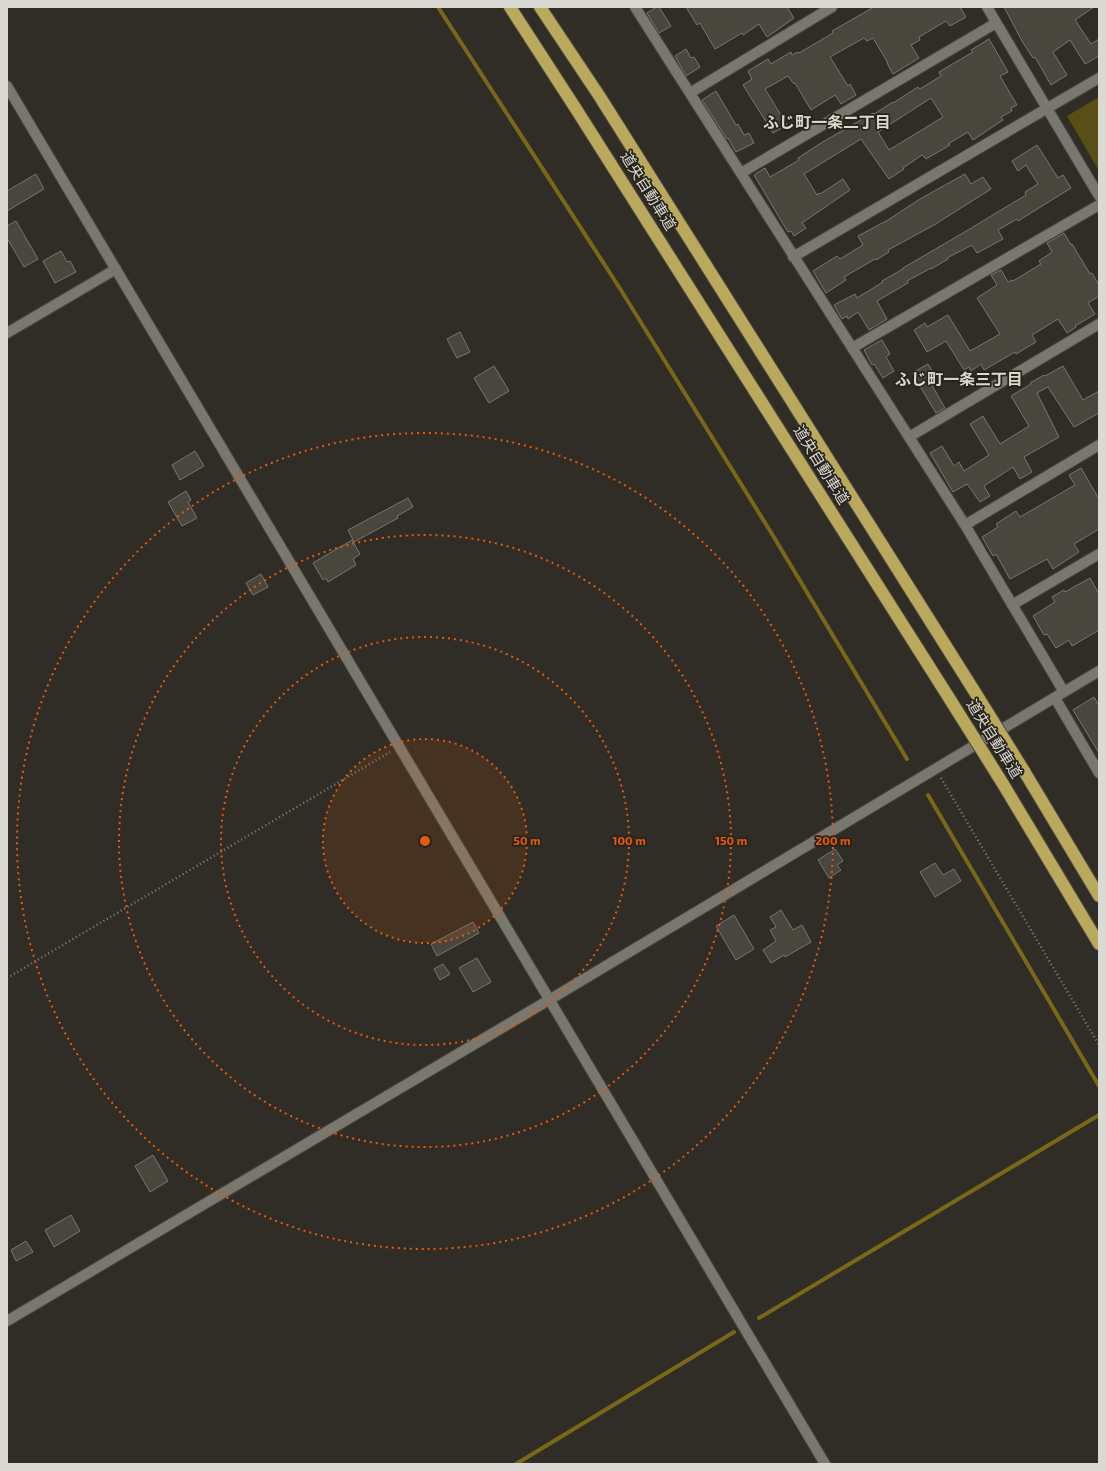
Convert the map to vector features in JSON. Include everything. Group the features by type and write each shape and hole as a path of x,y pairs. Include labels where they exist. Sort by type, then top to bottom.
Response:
{"highway":[{"name":"道央自動車道","path":"510,7 951,701 1003,784 1099,944"},
{"name":"道央自動車道","path":"540,7 608,111 973,689 1099,896"}],"street":[{"path":"635,7 965,525 1012,605 1099,773"},
{"path":"690,93 832,7"},
{"path":"987,7 1099,196"},
{"path":"741,174 996,23"},
{"path":"793,257 1099,78"},
{"path":"7,86 825,1464"},
{"path":"852,348 1099,205"},
{"path":"7,333 116,269"},
{"path":"909,437 1099,324"},
{"path":"965,525 1099,445"},
{"path":"1012,605 1099,554"},
{"path":"7,1321 549,1000 1099,671"}],"path":[{"path":"7,978 399,746"},
{"path":"936,768 1099,1045"}],"shaded area":[{"path":"1099,97 1099,171 1067,116"}],"building":[{"path":"659,7 671,26 659,33 647,13"},
{"path":"686,7 787,7 794,18 767,37 759,24 743,35 742,33 715,49 700,23 697,25"},
{"path":"874,7 960,7 966,17 950,26 946,21 919,37 920,40 911,45 919,58 893,74 873,38 867,41 864,38 830,57 848,86 850,84 856,95 841,104 835,95 811,110 795,83 794,84 788,76 765,89 787,125 773,133 743,85 752,79 748,71 768,59 771,64 791,52 792,55 798,52 799,53 833,33 832,31"},
{"path":"1004,7 1094,7 1075,20 1091,44 1099,39 1099,56 1085,64 1070,40 1053,52 1067,75 1051,85 1035,57 1033,58 1022,41"},
{"path":"989,39 1008,72 1000,76 1017,105 1011,108 1012,111 1001,117 1003,120 973,140 968,132 948,144 950,145 926,159 922,155 889,179 861,139 804,174 817,195 843,179 850,190 802,223 806,228 794,236 791,231 788,232 754,175 765,168 770,177 777,173 799,160 798,158 821,143 873,113 874,114 918,87 920,89 941,76 939,72 973,52 971,50","holes":["931,98 943,117 889,150 878,132"]},
{"path":"686,49 691,58 694,57 700,67 686,76 675,56"},
{"path":"716,91 736,125 738,124 744,135 749,133 754,143 736,152 702,100"},
{"path":"1037,145 1058,178 1063,175 1071,188 1018,221 1017,219 998,230 1003,239 977,253 972,245 907,281 908,283 877,301 887,319 869,330 858,312 848,319 847,316 842,319 834,305 855,294 857,298 903,268 1026,195 1025,192 1038,184 1026,165 1018,171 1012,161"},
{"path":"36,174 44,189 7,211 7,191"},
{"path":"965,174 971,184 983,177 991,189 934,225 888,250 889,252 876,260 875,259 844,277 846,280 826,293 813,271 837,256 840,259 863,245 858,236"},
{"path":"16,221 38,259 24,267 7,238 7,226"},
{"path":"1064,233 1090,274 1092,273 1099,285 1099,296 1088,303 1095,314 1075,326 1076,327 1067,333 1058,319 1032,335 1036,342 984,370 981,364 971,371 969,367 964,370 946,341 927,352 914,330 925,323 927,327 948,315 970,351 1000,334 977,298 997,285 991,275 1001,270 1008,282 1013,281 1041,264 1039,261 1052,252 1047,243"},
{"path":"61,251 67,262 70,261 76,272 55,283 43,261"},
{"path":"460,332 470,352 457,358 447,339"},
{"path":"882,340 890,354 886,357 894,371 883,378 874,364 872,365 864,350"},
{"path":"928,364 936,378 930,382 945,408 936,413 912,373"},
{"path":"494,366 509,391 489,403 474,378"},
{"path":"1063,366 1083,400 1099,391 1099,413 1074,427 1048,387 1037,393 1059,437 1024,457 1032,472 1020,479 1013,467 984,486 990,496 980,502 967,484 953,492 930,453 942,446 954,466 959,462 964,471 989,455 970,424 983,416 1000,444 1029,426 1011,396 1031,384 1030,383"},
{"path":"195,451 204,466 180,480 172,465"},
{"path":"1081,468 1099,499 1099,529 1074,544 1079,552 1053,569 1047,559 1010,579 996,554 993,556 982,537 998,527 996,524 1016,511 1020,517 1075,485 1069,475"},
{"path":"186,491 191,500 188,502 197,518 182,526 168,502"},
{"path":"408,498 413,507 397,516 398,518 354,542 348,530"},
{"path":"352,540 360,554 353,559 356,565 328,582 326,578 323,580 313,563"},
{"path":"261,574 268,587 253,595 246,583"},
{"path":"1090,578 1099,594 1099,630 1072,646 1069,640 1056,648 1047,634 1044,635 1033,616 1055,602 1052,597 1064,590 1065,592"},
{"path":"1094,697 1099,706 1099,753 1073,710"},
{"path":"835,849 843,861 837,865 841,870 829,878 818,860"},
{"path":"935,863 943,875 954,869 961,881 935,897 920,872"},
{"path":"781,910 793,930 802,925 811,942 771,963 763,950 776,941 770,930 776,927 770,917"},
{"path":"734,915 754,949 736,960 716,926"},
{"path":"473,922 479,933 437,956 431,944"},
{"path":"477,958 491,982 473,992 459,968"},
{"path":"443,964 450,974 440,980 434,969"},
{"path":"153,1155 168,1181 150,1192 135,1166"},
{"path":"71,1215 80,1231 54,1247 45,1230"},
{"path":"26,1241 33,1252 16,1261 11,1250"}],"waterway":[{"path":"438,7 619,287 772,534 907,759"},
{"path":"928,795 1099,1086"},
{"path":"759,1318 1099,1115"},
{"path":"516,1464 734,1332"}],"district":[{"name":"ふじ町一条二丁目","path":"827,122"},
{"name":"ふじ町一条三丁目","path":"959,379"}]}
